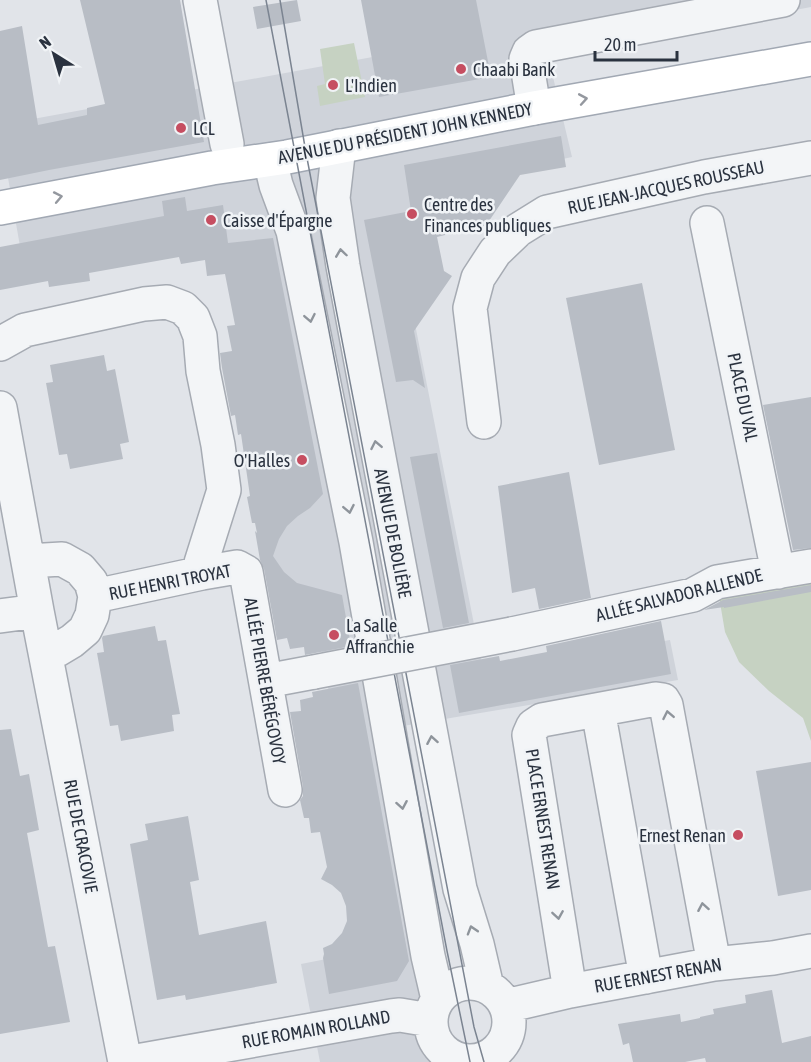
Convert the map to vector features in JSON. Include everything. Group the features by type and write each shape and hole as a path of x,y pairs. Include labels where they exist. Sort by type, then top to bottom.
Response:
{"main road":[{"name":"AVENUE DU PRÉSIDENT JOHN KENNEDY","path":"0,208 212,168 270,160 534,108 811,59"}],"street":[{"path":"200,0 227,144"},
{"path":"534,108 526,59 529,52 536,47 783,0"},
{"name":"AVENUE DE BOLIÈRE","path":"339,146 333,198 343,266 460,890 504,1022"},
{"name":"RUE JEAN-JACQUES ROUSSEAU","path":"484,422 470,308 478,278 495,252 518,230 547,212 705,177 811,158"},
{"path":"270,160 276,185 293,231 353,531 428,956 434,1009 431,1033 445,1054 456,1061 470,1062 483,1059 494,1054 503,1044 504,1022 477,983 454,986 446,991 434,1009"},
{"name":"PLACE DU VAL","path":"707,223 778,572"},
{"path":"0,344 25,330 144,304 167,302 183,308 193,318 200,336 203,371 218,445 224,490 201,563 202,573"},
{"path":"0,408 37,611 0,616"},
{"name":"RUE HENRI TROYAT","path":"28,561 62,559 80,569 91,582 95,596 92,615 86,630 57,650 45,651"},
{"name":"ALLÉE SALVADOR ALLENDE","path":"266,681 512,634 693,596 717,582 811,566"},
{"name":"RUE HENRI TROYAT","path":"95,596 237,567 246,572"},
{"name":"ALLÉE PIERRE BÉRÉGOVOY","path":"246,572 285,790"},
{"name":"RUE DE CRACOVIE","path":"37,611 125,1062"},
{"name":"PLACE ERNEST RENAN","path":"570,991 529,735 533,726 542,720 656,699 663,700 666,705 714,964"},
{"path":"598,710 646,977"},
{"name":"RUE ERNEST RENAN","path":"504,1022 570,991 714,964 773,958 811,951"},
{"name":"RUE ROMAIN ROLLAND","path":"131,1062 434,1009"}],"shaded area":[{"path":"428,0 811,0 811,7 548,56 572,157 445,184 403,263 483,670 670,640 678,680 397,727 446,1062 320,1062 301,964 357,953 370,930 315,612 276,580 266,530 249,281 183,219 21,252 0,125 389,54"}],"green space":[{"path":"354,43 365,97 320,106 317,86 325,84 320,49"},
{"path":"811,568 811,741 803,718 769,691 739,662 725,632 717,585"}],"building":[{"path":"80,0 180,0 204,142 0,180 0,31 22,26 38,125 87,115 87,108 105,104"},
{"path":"297,0 301,21 257,29 253,7"},
{"path":"361,0 476,0 491,77 379,97"},
{"path":"561,136 566,167 520,175 485,227 478,222 444,229 445,235 437,237 444,271 452,276 414,331 425,388 413,380 396,382 364,220 411,211 404,165"},
{"path":"185,197 187,211 223,205 228,243 273,238 323,494 310,508 287,526 273,556 284,572 297,583 342,595 351,646 305,655 304,647 290,649 287,638 277,640 264,569 260,560 255,523 252,523 247,497 250,496 241,434 238,435 235,415 231,416 222,368 220,353 232,351 227,326 235,325 225,274 207,276 205,260 181,264 179,257 89,273 90,281 49,287 48,281 0,290 0,247 164,216 162,201"},
{"path":"642,283 675,450 599,465 566,298"},
{"path":"104,355 107,371 115,369 129,442 120,444 123,459 70,469 67,454 59,455 46,383 53,382 50,365"},
{"path":"811,397 811,548 793,550 763,405"},
{"path":"437,453 469,623 443,628 410,457"},
{"path":"569,472 591,598 539,609 535,588 512,593 498,486"},
{"path":"811,585 811,592 704,610 723,600"},
{"path":"661,621 671,674 459,713 450,665 499,656 500,661 547,652 546,646"},
{"path":"155,626 158,641 166,640 180,714 172,715 174,731 121,741 118,725 110,726 97,653 104,652 103,636"},
{"path":"358,683 409,961 397,981 329,994 323,948 332,944 342,933 347,921 346,906 341,893 321,879 327,867 320,832 311,833 309,818 304,818 300,800 303,796 303,787 290,712 301,711 300,700 313,697 312,692"},
{"path":"11,729 20,776 29,774 39,830 27,833 48,947 55,946 70,1022 0,1034 0,730"},
{"path":"811,762 811,890 778,896 756,771"},
{"path":"188,816 199,880 190,882 199,935 266,921 277,983 186,1000 185,995 157,1000 130,844 148,840 145,824"},
{"path":"772,990 782,1043 811,1036 811,1062 706,1062 705,1058 685,1062 633,1062 629,1043 623,1045 618,1024 680,1014 681,1022 700,1018 714,1014 713,1009 746,1003 745,995"}],"tram line":[{"path":"266,0 470,1062"},
{"path":"280,0 306,153 474,1027 484,1062"}],"place":[{"name":"Chaabi Bank","path":"461,69"},
{"name":"L'Indien","path":"333,85"},
{"name":"LCL","path":"181,128"},
{"name":"Centre des Finances publiques","path":"412,214"},
{"name":"Caisse d'Épargne","path":"211,220"},
{"name":"O'Halles","path":"302,460"},
{"name":"La Salle Affranchie","path":"334,635"},
{"name":"Ernest Renan","path":"738,835"}]}
